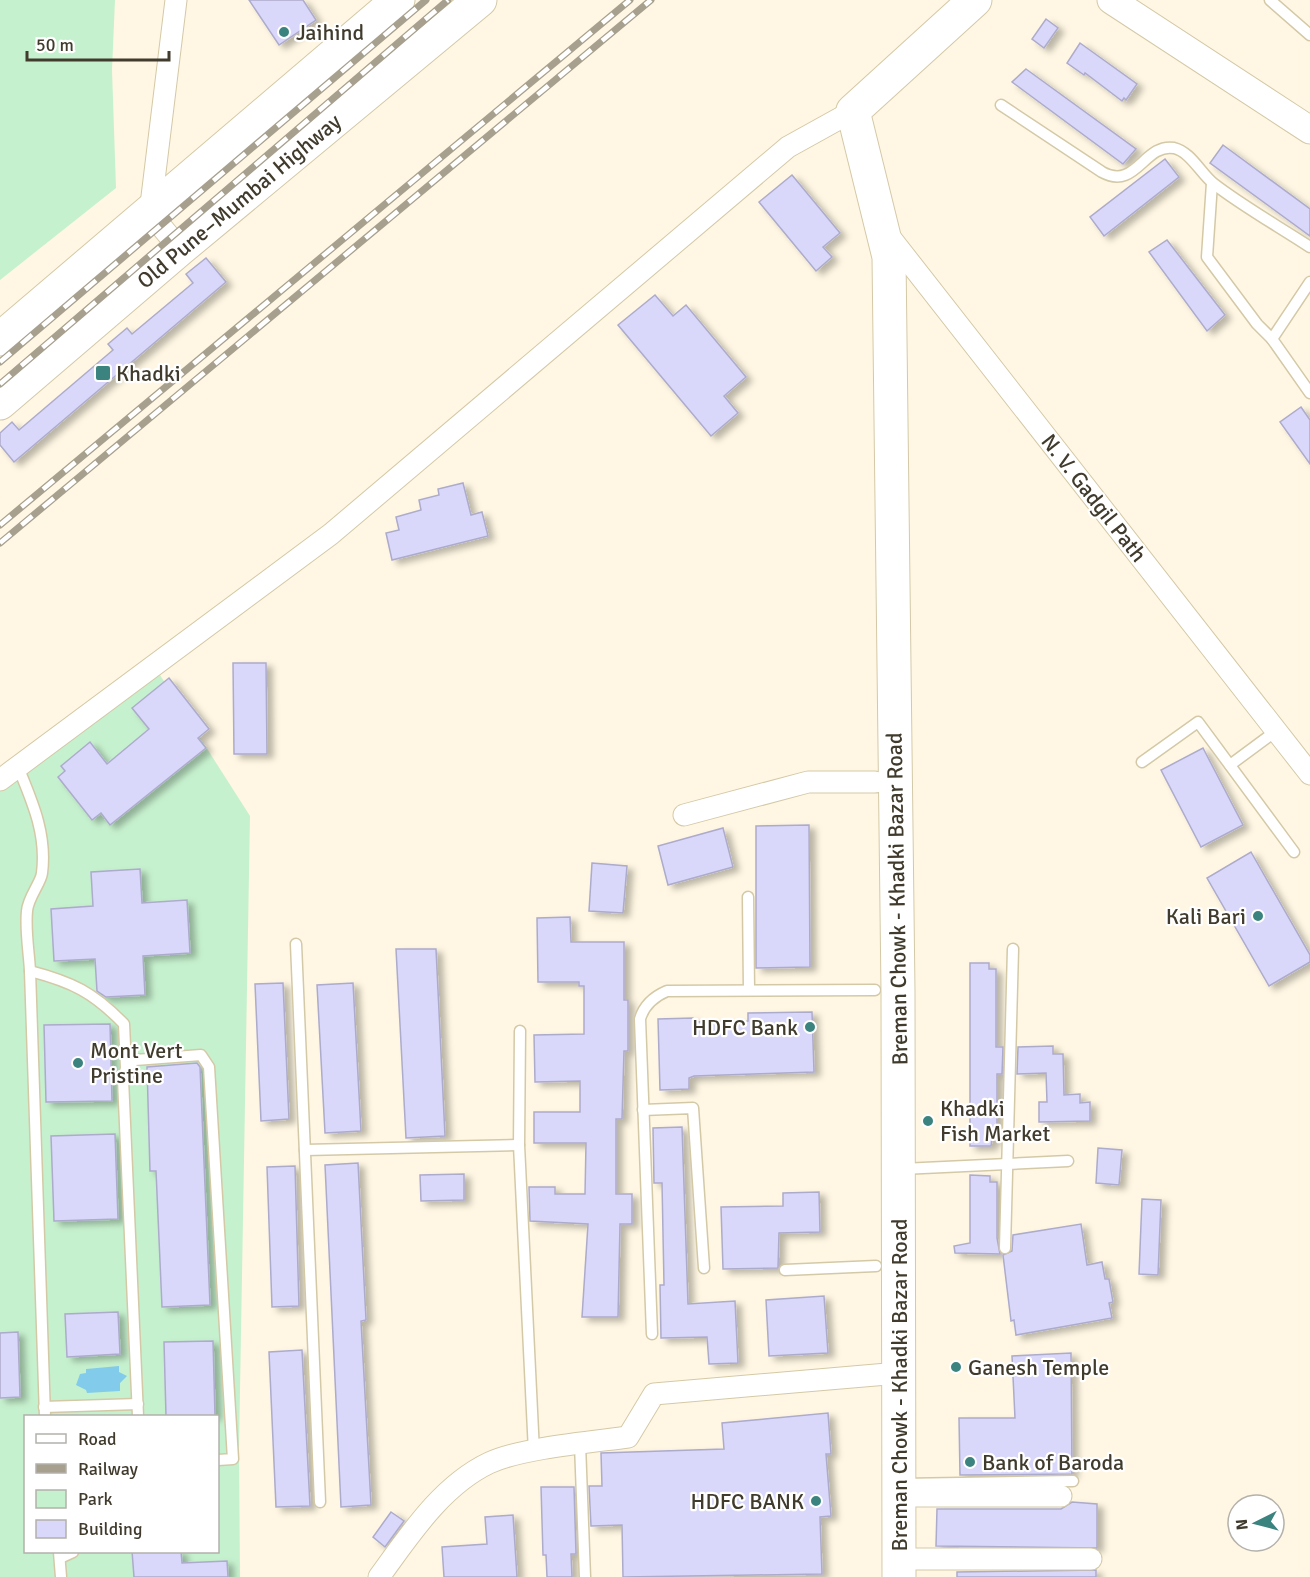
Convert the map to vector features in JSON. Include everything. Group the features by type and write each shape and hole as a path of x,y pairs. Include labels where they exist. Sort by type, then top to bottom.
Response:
{"main road":[{"path":"0,339 398,0"},
{"name":"Old Pune–Mumbai Highway","path":"0,403 180,249 480,0"},
{"path":"853,111 975,0"},
{"name":"Breman Chowk - Khadki Bazar Road","path":"853,111 889,257 898,1169 887,1374 891,1571"},
{"name":"Breman Chowk - Khadki Bazar Road","path":"879,223 870,256 875,782 876,1266 899,1490 891,1571"}],"street":[{"path":"176,0 150,213 180,249"},
{"path":"1111,0 1310,130"},
{"path":"0,780 331,534 788,147 853,111"},
{"name":"N. V. Gadgil Path","path":"879,223 1310,774"},
{"path":"684,815 808,782 875,782"},
{"path":"379,1577 420,1522 446,1495 489,1463 534,1452 628,1437 654,1394 887,1374"},
{"path":"899,1490 1067,1489"},
{"path":"891,1571 1091,1559"}],"lane":[{"path":"1270,0 1310,35"},
{"path":"1001,105 1108,176 1115,178 1126,176 1153,154 1168,148 1177,149 1212,183 1310,247"},
{"path":"1212,183 1207,257 1251,316 1272,339 1310,393"},
{"path":"1272,339 1310,282"},
{"path":"1142,762 1198,722 1294,852"},
{"path":"1230,765 1276,731"},
{"path":"18,766 35,808 42,834 42,876 33,888 27,910 45,1412 138,1404"},
{"path":"748,897 749,990"},
{"path":"296,944 320,1502"},
{"path":"1005,1248 1013,950"},
{"path":"30,971 66,980 107,1006 124,1024 126,1068 123,1079 138,1415"},
{"path":"652,1334 640,1019 649,1002 667,991 875,990"},
{"path":"520,1031 519,1144 534,1452"},
{"path":"126,1068 135,1060 201,1055 209,1067 232,1459 219,1460"},
{"path":"643,1110 693,1108 704,1268"},
{"path":"305,1150 519,1144"},
{"path":"898,1169 1007,1166 1068,1161"},
{"path":"785,1270 876,1266"},
{"path":"580,1444 585,1577"},
{"path":"59,1555 61,1577"}],"green space":[{"path":"0,0 115,0 112,70 116,188 0,280"},
{"path":"160,675 250,816 239,1448 240,1577 0,1577 0,786"}],"water":[{"path":"119,1366 119,1372 127,1376 120,1383 120,1391 87,1393 86,1390 76,1385 80,1374 86,1373 86,1369"}],"building":[{"name":"Jaihind","path":"249,0 303,0 316,20 279,45"},
{"path":"1046,19 1058,28 1044,48 1032,39"},
{"path":"1080,43 1137,84 1126,100 1124,98 1122,101 1085,73 1084,75 1067,63"},
{"path":"1026,69 1136,149 1123,164 1012,82"},
{"path":"1223,145 1310,209 1310,236 1210,163"},
{"path":"1165,159 1179,177 1104,236 1090,217"},
{"path":"792,175 840,233 823,247 832,257 816,271 759,202"},
{"path":"1167,240 1225,315 1207,331 1149,252"},
{"path":"206,258 226,282 14,462 0,445 0,433 12,422 19,430 113,350 108,344 127,328 132,334 193,283 186,274"},
{"path":"655,295 673,316 686,305 746,377 724,396 738,413 711,436 618,325"},
{"path":"1301,407 1310,420 1310,464 1280,422"},
{"path":"463,483 471,515 482,512 488,536 392,560 386,533 399,530 396,517 421,510 419,500 439,495 438,489"},
{"path":"233,663 266,663 267,754 234,754"},
{"path":"169,678 209,729 198,738 206,748 110,825 101,813 92,820 58,777 65,771 61,766 90,742 107,764 149,729 132,708"},
{"path":"1203,748 1243,825 1201,847 1161,770"},
{"path":"809,825 810,967 756,968 756,826"},
{"path":"723,828 733,867 668,885 658,846"},
{"name":"Kali Bari","path":"1251,852 1310,955 1310,962 1269,986 1207,878"},
{"path":"592,863 627,866 623,913 589,911"},
{"path":"140,869 142,903 187,900 190,953 143,956 145,995 106,997 97,991 95,959 54,961 51,909 93,906 91,872"},
{"path":"570,917 571,942 624,942 624,1000 628,1000 628,1051 624,1051 622,1119 616,1119 616,1194 632,1194 632,1224 620,1224 618,1317 582,1317 588,1224 530,1221 529,1187 555,1187 555,1194 585,1194 586,1143 534,1143 534,1112 580,1112 580,1081 535,1082 534,1035 584,1034 584,986 579,986 579,982 538,982 537,918"},
{"path":"396,949 436,949 445,1136 406,1138"},
{"path":"970,963 989,963 989,969 996,969 996,1047 1003,1047 1002,1074 997,1074 997,1139 992,1139 991,1146 970,1146"},
{"path":"283,983 289,1119 261,1121 255,984"},
{"path":"353,983 361,1131 325,1133 317,985"},
{"path":"812,1012 814,1072 694,1076 689,1078 689,1089 660,1090 658,1019 693,1018 693,1022 748,1021 748,1013"},
{"name":"Mont Vert Pristine","path":"110,1024 112,1101 46,1102 44,1025"},
{"path":"1053,1046 1053,1054 1063,1054 1064,1095 1080,1094 1080,1103 1090,1102 1090,1121 1039,1122 1039,1102 1047,1102 1046,1073 1017,1074 1018,1047"},
{"path":"197,1063 200,1067 210,1305 162,1307 156,1171 150,1171 147,1067"},
{"path":"682,1127 688,1304 735,1301 738,1363 709,1364 707,1337 661,1338 660,1285 664,1285 662,1183 654,1183 653,1128"},
{"path":"115,1134 118,1219 54,1221 51,1136"},
{"path":"1098,1148 1122,1150 1119,1185 1096,1183"},
{"path":"358,1163 366,1320 361,1321 371,1505 341,1507 325,1165"},
{"path":"295,1166 299,1306 272,1307 267,1167"},
{"path":"464,1174 464,1200 421,1201 420,1175"},
{"path":"970,1175 990,1176 990,1182 997,1182 997,1238 1000,1254 955,1253 954,1246 970,1243"},
{"path":"819,1192 820,1232 779,1233 778,1268 723,1269 721,1207 783,1206 783,1193"},
{"path":"1142,1199 1161,1200 1158,1275 1139,1274"},
{"path":"1081,1224 1087,1265 1102,1262 1105,1279 1109,1279 1113,1302 1109,1303 1112,1318 1016,1335 1014,1320 1011,1321 1003,1255 1012,1251 1013,1235"},
{"path":"824,1296 828,1353 769,1356 766,1300"},
{"path":"118,1312 120,1354 67,1357 65,1314"},
{"path":"18,1332 20,1397 0,1398 0,1333"},
{"path":"213,1341 215,1415 166,1415 164,1342"},
{"path":"302,1350 310,1506 276,1507 269,1352"},
{"path":"1071,1353 1072,1474 960,1475 959,1418 1015,1418 1012,1356"},
{"path":"828,1413 831,1454 826,1454 831,1516 820,1517 822,1574 623,1577 622,1525 591,1526 589,1486 602,1486 601,1453 724,1449 722,1423"},
{"path":"541,1487 574,1487 576,1554 571,1554 572,1577 547,1577 546,1555 543,1555"},
{"path":"1072,1502 1097,1504 1097,1548 936,1546 937,1509 1061,1509"},
{"path":"391,1512 404,1521 385,1547 373,1537"},
{"path":"513,1515 517,1577 444,1577 442,1547 487,1544 485,1517"},
{"path":"132,1553 181,1553 182,1563 227,1561 228,1577 134,1577"},
{"path":"1096,1570 1096,1577 957,1577 957,1572"}],"railway":[{"path":"0,362 426,0"},
{"path":"0,384 448,0"},
{"path":"0,525 630,0"},
{"path":"0,543 651,0"}],"place":[{"name":"Jaihind","path":"284,32"},
{"name":"Khadki","path":"103,373"},
{"name":"Kali Bari","path":"1258,916"},
{"name":"HDFC Bank","path":"810,1027"},
{"name":"Mont Vert Pristine","path":"78,1063"},
{"name":"Khadki Fish Market","path":"928,1121"},
{"name":"Ganesh Temple","path":"956,1367"},
{"name":"Bank of Baroda","path":"970,1462"},
{"name":"HDFC BANK","path":"816,1501"}]}
